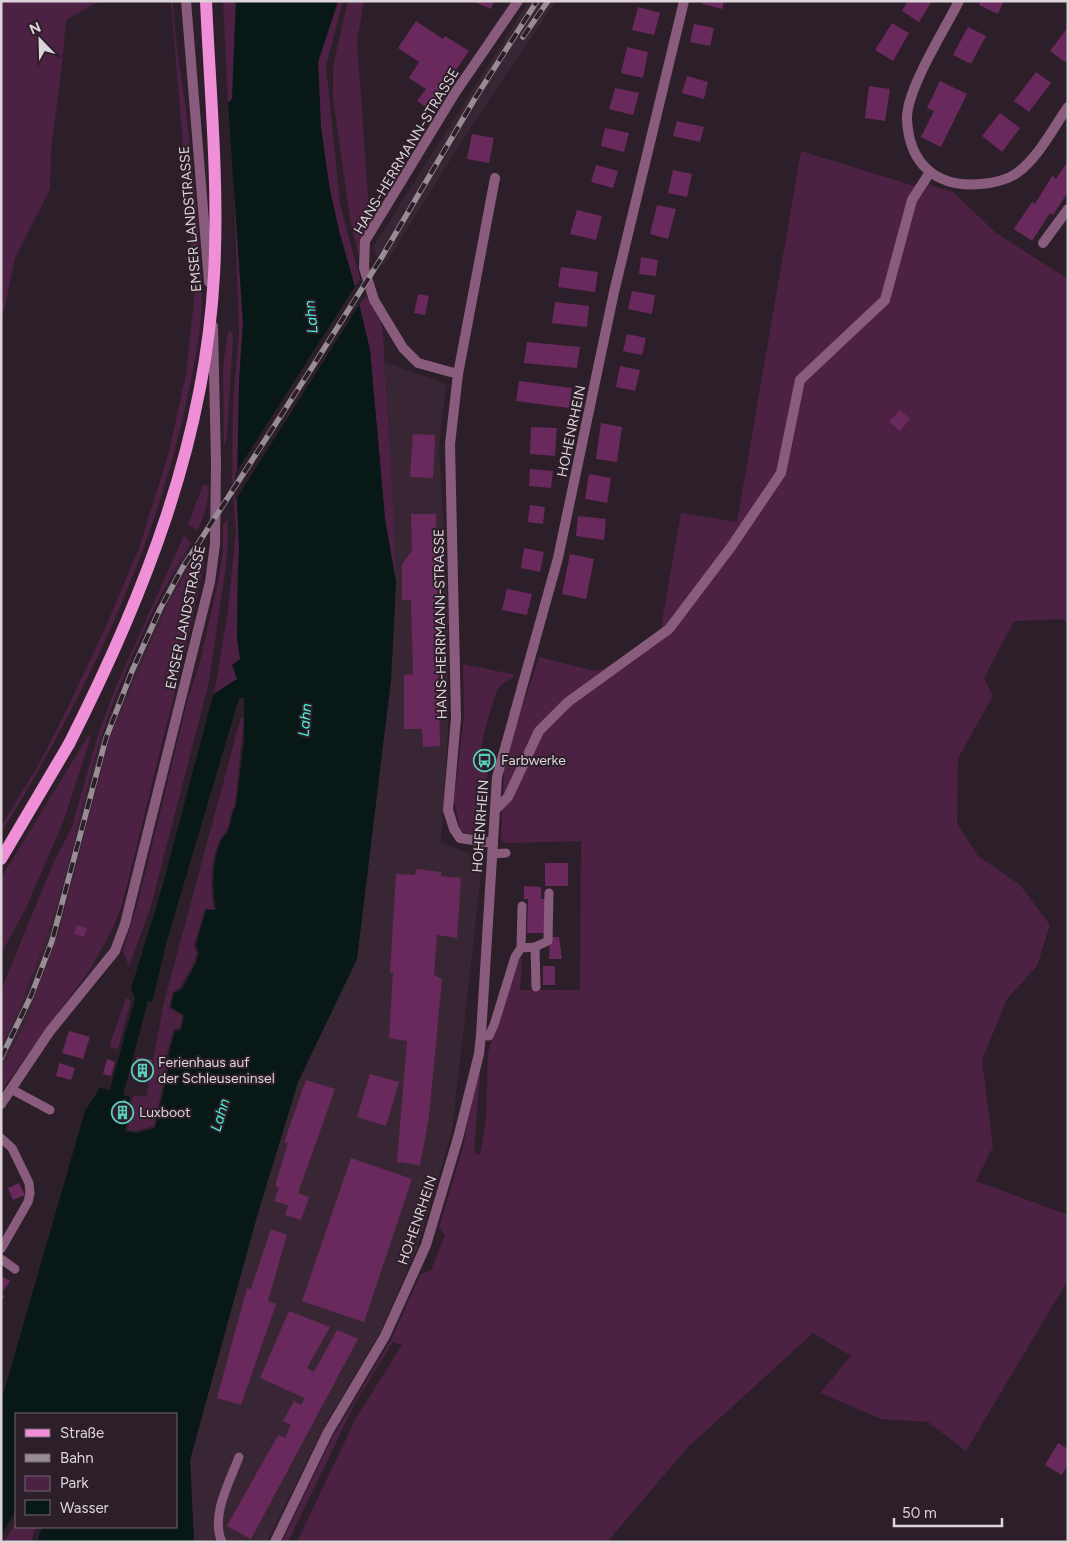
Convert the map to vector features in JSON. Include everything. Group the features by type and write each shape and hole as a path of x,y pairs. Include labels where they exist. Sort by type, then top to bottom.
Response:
{"main road":[{"path":"1,859 32,810 68,744 119,642 147,574 167,518 198,399 210,317 215,234 206,1"}],"street":[{"name":"EMSER LANDSTRASSE","path":"1,1104 50,1031 115,950 121,937 210,582 215,544 214,341 186,1"},
{"name":"HANS-HERRMANN-STRASSE","path":"458,374 418,362 403,348 374,300 364,268 365,241 455,93 518,1"},
{"name":"HOHENRHEIN","path":"275,1542 328,1432 385,1336 426,1245 458,1138 479,1054 497,777 558,558 614,292 684,1"},
{"path":"959,1 914,91 907,118 914,147 923,167 942,181 968,185 995,183 1017,173 1040,149 1068,107"},
{"path":"495,810 508,797 539,731 568,702 669,629 731,547 781,473 800,380 885,300 912,200 930,172"},
{"name":"HANS-HERRMANN-STRASSE","path":"493,843 460,838 454,829 448,810 456,718 450,444 458,374 495,178"},
{"path":"1042,243 1068,209"}],"lane":[{"path":"492,854 506,853"},
{"path":"521,948 535,947 548,942 549,893"},
{"path":"481,1035 489,1036 515,958 521,948 522,906"},
{"path":"535,947 536,987"},
{"path":"12,1089 50,1110"},
{"path":"1,1138 12,1148 29,1183 30,1193 28,1202 1,1249"},
{"path":"1,1259 15,1269"},
{"path":"222,1542 219,1534 220,1509 239,1457"}],"shaded area":[{"path":"529,1 556,1 469,130 384,266 372,249"},
{"path":"385,362 446,384 439,449 448,607 448,730 441,843 483,858 452,1131 418,1246 380,1333 324,1427 267,1542 194,1542 190,1460 257,1216 298,1082 357,959 391,679 396,582"},
{"path":"185,552 194,558 168,604 110,736 46,974 26,1022 1,1069 1,1047 31,981 57,902 94,763 109,718 146,630"}],"green space":[{"path":"1,1 100,1 66,20 51,150 50,189 15,258 1,325"},
{"path":"171,1 173,1 176,42 186,110 201,271 201,319 193,370 174,452 157,509 137,566 114,622 60,730 1,833 1,826 38,766 67,709 107,624 139,548 169,452 186,374 195,291"},
{"path":"223,1 236,1 232,99 228,103"},
{"path":"338,1 343,1 326,66 340,204 360,279 355,287 339,231 329,185 321,127 318,62"},
{"path":"348,1 364,1 357,41 370,225 358,253 350,219 333,97 333,66"},
{"path":"801,151 921,188 926,181 935,187 953,192 996,233 1068,279 1068,623 1061,619 1014,621 984,678 993,696 958,758 957,824 978,856 1020,885 1050,925 1037,966 1007,999 982,1060 993,1147 976,1181 1068,1215 1068,1280 966,1451 928,1422 881,1419 820,1393 851,1356 813,1333 687,1448 607,1542 297,1542 355,1420 402,1345 393,1342 355,1403 288,1542 282,1542 332,1438 391,1340 420,1275 431,1270 445,1235 439,1227 463,1147 477,1074 480,1074 474,1152 480,1155 486,1119 488,1052 517,962 520,958 522,959 520,990 580,990 581,841 505,843 501,839 504,771 510,744 539,657 595,671 630,662 659,639 681,513 737,522"},
{"path":"233,167 243,322 239,383 237,498 239,548 237,638 241,659 237,679 214,694 228,610 236,531 232,481 233,406 239,332"},
{"path":"366,296 381,322 383,334 394,515 396,582 385,519 370,350 359,305"},
{"path":"228,331 232,332 233,337 227,435 224,447 223,367"},
{"path":"203,485 209,485 208,497 204,514 197,530 188,524"},
{"path":"228,519 227,558 209,682 151,906 129,967 123,950 138,902 188,699 200,662 223,552 223,525"},
{"path":"184,535 191,543 165,588 140,638 109,714 95,758 63,883 39,958 1,1047 1,990 53,864 72,827 97,738 115,689"},
{"path":"203,551 206,551 204,564 188,639 122,905 113,928 91,968 1,1091 1,1069 26,1022 58,935 110,736 168,604 194,558 197,560"},
{"path":"463,664 516,675 500,686 493,701 486,725 479,765 488,770 481,825 473,834 460,829 454,800 464,717"},
{"path":"241,717 244,717 235,805 228,828 216,850 212,866 211,883 214,909 205,909 194,945 197,953 194,963 180,988 173,992 169,1008 183,1016 180,1028 174,1029 167,1053 166,1071 154,1126 137,1131 128,1130 133,1095 146,1097 164,1002"},
{"path":"88,736 91,737 64,820 26,908 1,954 1,878"},
{"path":"126,998 131,1000 118,1049 109,1047"},
{"path":"15,1524 15,1528 36,1528 31,1542 4,1542"}],"water":[{"name":"Lahn","path":"236,1 338,1 318,62 321,127 329,185 339,231 370,350 385,519 396,582 391,679 357,959 298,1082 257,1216 190,1460 194,1542 37,1542 42,1528 178,1528 178,1413 15,1413 15,1512 1,1536 1,1402 85,1111 100,1088 110,1090 135,998 131,989 162,888 212,699 214,694 237,679 232,665 240,659 237,638 239,548 237,498 239,383 243,322 228,103 232,99","holes":["239,698 244,698 244,741 236,806 228,830 218,849 214,867 213,884 216,910 206,910 196,945 199,953 196,963 182,989 174,993 171,1007 184,1015 181,1030 175,1031 169,1053 168,1071 155,1128 137,1133 125,1131 130,1097 123,1095 148,1001 152,1002 166,944"]}],"pier":[{"path":"357,283 361,302 235,501 235,474"}],"building":[{"path":"472,1 494,1 491,9"},
{"path":"703,1 724,1 722,9 702,4"},
{"path":"908,1 932,1 919,22 902,11"},
{"path":"981,1 1004,1 998,14 979,5"},
{"path":"638,7 660,13 654,35 632,30"},
{"path":"416,21 443,39 445,36 469,51 429,109 417,101 426,89 409,78 419,62 398,48"},
{"path":"892,23 909,33 893,61 875,50"},
{"path":"694,24 714,28 710,46 690,42"},
{"path":"968,27 986,36 971,64 953,55"},
{"path":"1068,27 1068,58 1065,62 1050,51"},
{"path":"627,47 648,52 643,78 621,73"},
{"path":"1036,72 1051,83 1029,112 1014,101"},
{"path":"687,76 708,82 704,99 682,93"},
{"path":"940,81 967,94 941,147 921,137 934,111 927,108"},
{"path":"869,86 890,89 885,121 865,118"},
{"path":"615,88 639,93 633,115 609,109"},
{"path":"1000,113 1020,128 1002,152 982,136"},
{"path":"677,121 704,127 700,142 673,136"},
{"path":"605,128 629,133 624,152 601,146"},
{"path":"472,134 494,138 489,163 467,159"},
{"path":"1068,161 1068,192 1053,215 1050,213 1032,241 1014,229 1032,202 1035,204 1052,176 1056,179"},
{"path":"596,165 618,171 613,188 591,182"},
{"path":"673,170 692,174 687,197 668,193"},
{"path":"657,205 676,209 668,239 650,234"},
{"path":"577,210 602,216 596,240 570,234"},
{"path":"641,257 658,260 656,276 639,274"},
{"path":"561,267 598,272 595,292 558,287"},
{"path":"632,291 655,295 652,314 628,309"},
{"path":"418,294 429,296 425,315 414,313"},
{"path":"555,302 589,306 587,327 552,323"},
{"path":"627,334 646,338 642,355 623,351"},
{"path":"527,342 580,347 577,368 524,363"},
{"path":"620,366 640,370 635,391 616,387"},
{"path":"519,381 572,388 569,408 516,401"},
{"path":"900,410 910,419 900,431 889,422"},
{"path":"601,423 622,427 617,462 596,459"},
{"path":"531,427 557,428 555,456 530,454"},
{"path":"413,434 435,435 433,478 410,477"},
{"path":"530,469 553,471 551,488 529,486"},
{"path":"589,474 611,478 607,503 585,499"},
{"path":"530,505 545,507 543,524 528,522"},
{"path":"411,514 436,514 440,746 423,747 422,729 404,729 404,675 413,674 411,600 402,600 402,565 412,550"},
{"path":"578,516 606,519 604,540 576,536"},
{"path":"524,548 544,552 540,572 521,568"},
{"path":"570,554 594,559 586,599 562,594"},
{"path":"507,589 532,594 527,615 502,610"},
{"path":"545,863 568,863 568,886 545,886"},
{"path":"416,869 441,872 441,876 461,878 457,938 437,935 434,975 442,979 429,1117 420,1165 397,1162 407,1041 389,1038 393,973 390,973 396,874 415,875"},
{"path":"524,886 541,887 541,899 546,899 545,933 527,933 528,899 524,899"},
{"path":"77,925 87,928 84,937 74,934"},
{"path":"550,937 559,937 562,959 549,959"},
{"path":"543,966 555,966 555,985 543,985"},
{"path":"69,1031 90,1037 83,1059 62,1053"},
{"name":"Ferienhaus auf der Schleuseninsel","path":"137,1057 152,1060 147,1083 132,1079"},
{"path":"107,1059 115,1062 111,1076 103,1074"},
{"path":"59,1063 75,1068 71,1080 56,1076"},
{"path":"370,1074 399,1082 386,1126 357,1117"},
{"path":"306,1080 335,1089 298,1193 309,1197 301,1220 285,1215 288,1205 274,1201 279,1188 275,1186 288,1143 284,1142"},
{"name":"Luxboot","path":"125,1098 127,1104 125,1120 120,1125 118,1119"},
{"path":"351,1158 412,1179 364,1322 302,1301"},
{"path":"19,1183 25,1195 13,1200 8,1188"},
{"path":"271,1229 287,1235 268,1301 276,1304 241,1405 217,1398 247,1288 251,1289"},
{"path":"1,1276 10,1281 1,1294"},
{"path":"289,1311 330,1327 307,1368 314,1372 337,1330 358,1339 251,1539 227,1526 278,1435 285,1438 291,1425 283,1421 294,1401 301,1405 305,1398 260,1378"},
{"path":"1058,1443 1068,1449 1068,1464 1062,1475 1045,1465"}],"railway":[{"path":"1,1058 31,996 52,941 106,738 132,671 160,609 183,567 380,260 474,100 537,1"},
{"path":"523,37 548,1"}],"place":[{"name":"Farbwerke","path":"485,760"},
{"name":"Ferienhaus auf der Schleuseninsel","path":"142,1070"},
{"name":"Luxboot","path":"123,1112"}]}
